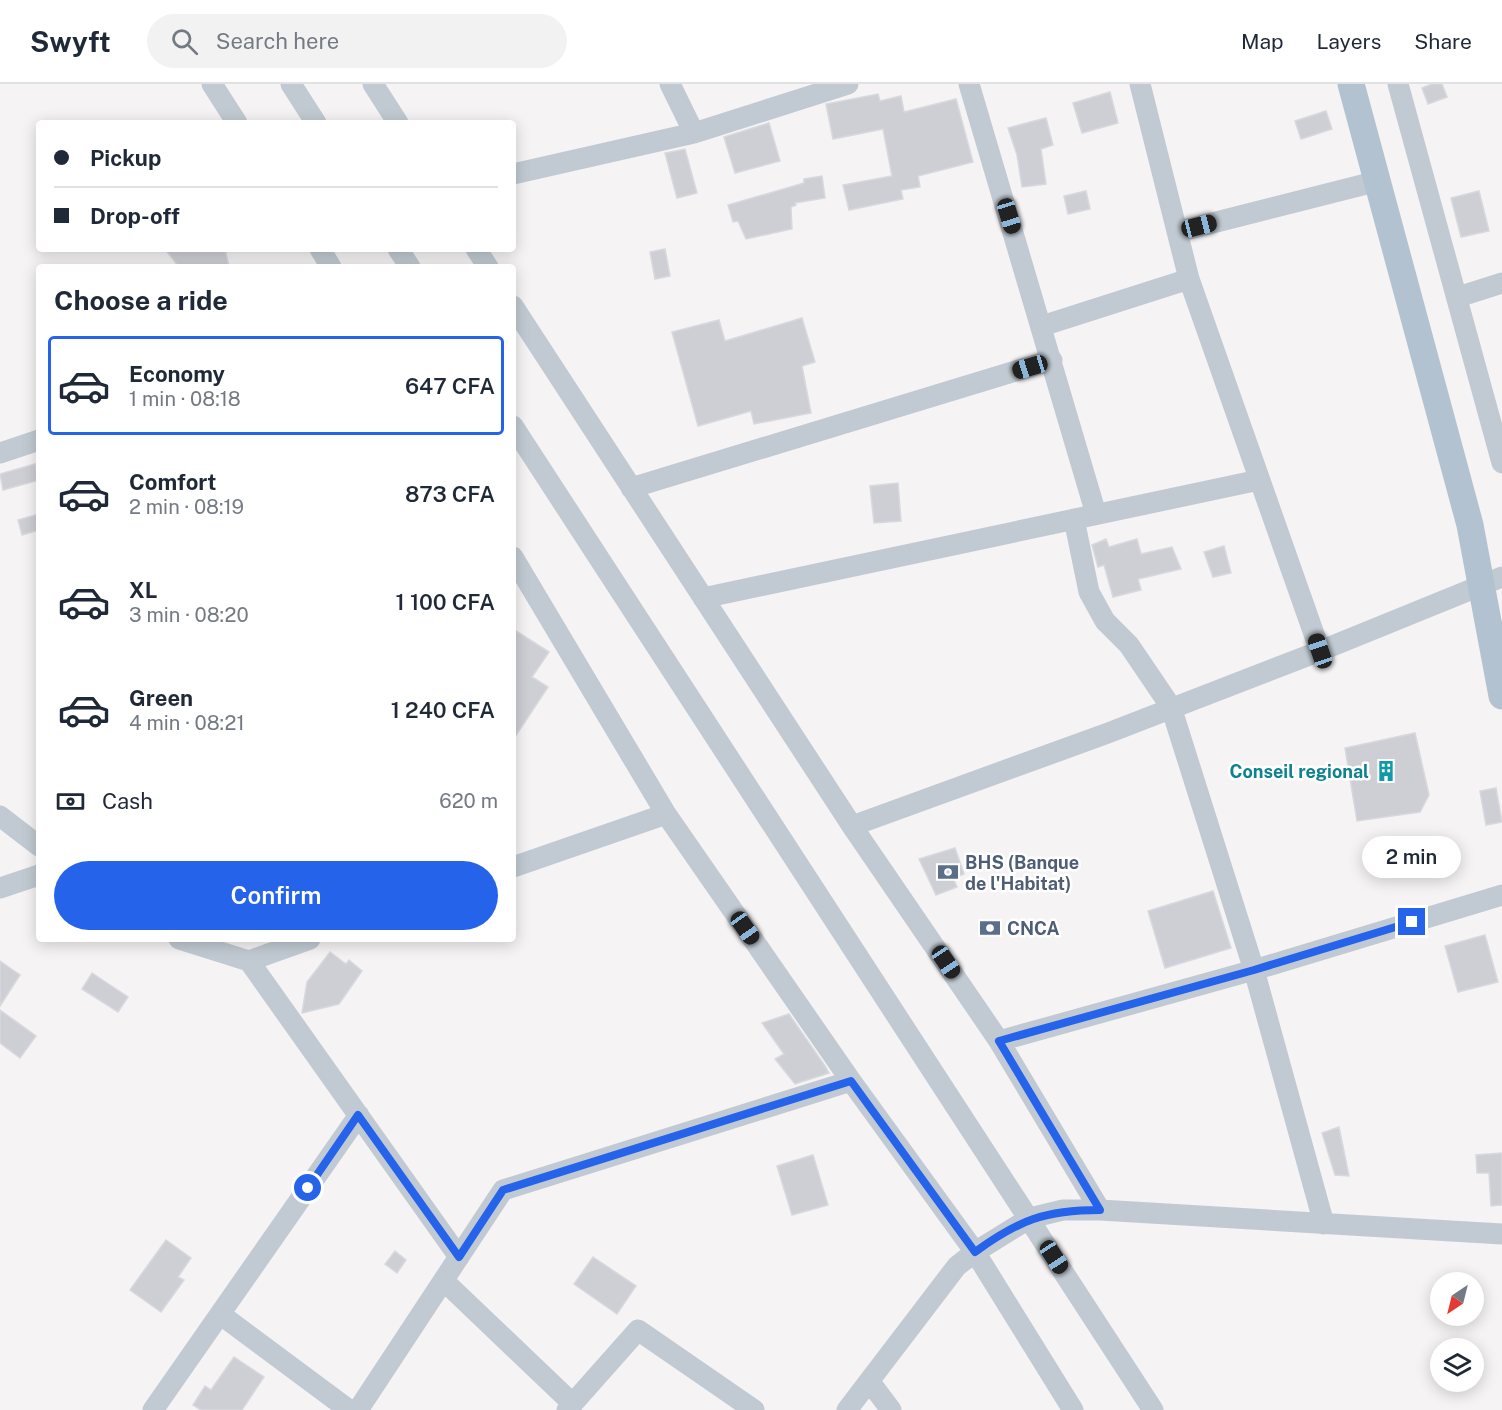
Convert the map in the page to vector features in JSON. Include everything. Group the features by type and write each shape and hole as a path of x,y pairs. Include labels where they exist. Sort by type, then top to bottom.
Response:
{"main road":[{"path":"1351,84 1470,525 1492,580 1502,696"}],"street":[{"path":"212,84 235,120"},
{"path":"291,84 314,120"},
{"path":"373,84 396,120"},
{"path":"670,84 694,134"},
{"path":"516,173 694,134 848,84"},
{"path":"969,84 1096,514"},
{"path":"1140,84 1189,279 1320,651"},
{"path":"1398,84 1502,463"},
{"path":"1177,232 1378,181"},
{"path":"1042,326 1189,279"},
{"path":"1458,297 1502,283"},
{"path":"516,311 852,826 999,1041 1100,1210"},
{"path":"631,488 1052,360"},
{"path":"516,431 1153,1410"},
{"path":"0,453 36,441"},
{"path":"703,598 1259,480"},
{"path":"1074,519 1089,592 1105,621 1129,645 1171,707 1254,970 1324,1224"},
{"path":"516,562 666,813 851,1081 975,1252 1073,1410"},
{"path":"852,826 983,780 1320,651 1492,580"},
{"path":"516,866 666,813"},
{"path":"0,816 36,841"},
{"path":"0,888 36,877"},
{"path":"999,1041 1254,970 1502,895"},
{"path":"187,942 249,961 302,942"},
{"path":"249,961 459,1257"},
{"path":"358,1410 503,1190 851,1081"},
{"path":"153,1410 358,1115"},
{"path":"847,1410 957,1266 975,1252 1030,1218 1063,1210 1100,1210 1502,1234"},
{"path":"444,1281 570,1407 638,1330 754,1410"},
{"path":"220,1314 349,1410"},
{"path":"870,1382 891,1410"}],"building":[{"path":"1432,84 1442,84 1447,97 1428,104 1422,88"},
{"path":"1110,92 1118,123 1082,133 1073,103"},
{"path":"878,94 880,101 901,96 904,112 956,99 973,162 918,176 920,187 901,190 903,199 849,210 843,185 892,176 883,129 833,139 826,104"},
{"path":"1326,111 1332,129 1301,139 1295,121"},
{"path":"1046,118 1053,145 1041,149 1046,184 1022,187 1017,155 1008,128"},
{"path":"769,123 780,161 735,173 724,137"},
{"path":"685,149 697,193 677,198 665,153"},
{"path":"822,176 825,198 795,203 796,205 791,207 792,229 746,239 738,221 733,222 728,205 804,183 804,179"},
{"path":"1086,191 1090,209 1068,214 1064,196"},
{"path":"1479,191 1489,231 1461,237 1451,198"},
{"path":"665,249 670,276 655,279 650,252"},
{"path":"167,252 226,252 228,264 177,264"},
{"path":"802,318 815,362 802,366 811,413 754,424 751,411 698,426 672,332 719,320 725,341"},
{"path":"35,464 36,481 3,490 0,474"},
{"path":"898,483 901,521 874,523 870,486"},
{"path":"36,515 36,531 22,535 18,520"},
{"path":"1106,539 1109,547 1137,539 1141,554 1172,547 1181,569 1138,579 1141,590 1113,597 1104,565 1098,567 1092,545"},
{"path":"1224,546 1231,573 1213,577 1204,552"},
{"path":"516,631 549,652 532,677 548,687 516,735"},
{"name":"Conseil regional","path":"1415,733 1429,795 1420,812 1357,821 1345,748"},
{"path":"1496,788 1502,822 1486,825 1480,791"},
{"name":"BHS (Banque de l'Habitat)","path":"955,848 964,874 953,878 957,887 936,895 919,859"},
{"path":"1213,891 1231,948 1165,968 1148,911"},
{"path":"1485,935 1498,982 1458,992 1445,946"},
{"path":"330,952 346,964 349,960 362,971 339,1004 302,1013 307,982"},
{"path":"0,961 20,975 0,1006"},
{"path":"92,973 128,997 118,1012 82,989"},
{"path":"0,1010 36,1036 20,1058 0,1043"},
{"path":"789,1014 829,1073 795,1084 775,1059 784,1054 762,1023"},
{"path":"1339,1127 1349,1176 1335,1175 1322,1133"},
{"path":"1502,1153 1502,1205 1491,1206 1489,1173 1477,1173 1476,1155"},
{"path":"813,1155 828,1205 792,1215 777,1166"},
{"path":"166,1240 191,1258 178,1277 184,1280 161,1312 130,1290"},
{"path":"395,1251 406,1260 397,1273 385,1264"},
{"path":"593,1257 636,1286 617,1314 574,1284"},
{"path":"234,1357 264,1377 242,1410 201,1410 193,1405 205,1386 211,1390"}],"place":[{"name":"Conseil regional","path":"1386,771"},
{"name":"BHS (Banque de l'Habitat)","path":"948,872"},
{"name":"CNCA","path":"990,928"}],"route":[{"path":"308,1188 358,1115 459,1257 503,1190 851,1081 975,1252 992,1239 1030,1218 1063,1210 1100,1210 999,1041 1254,970 1412,922"}]}
